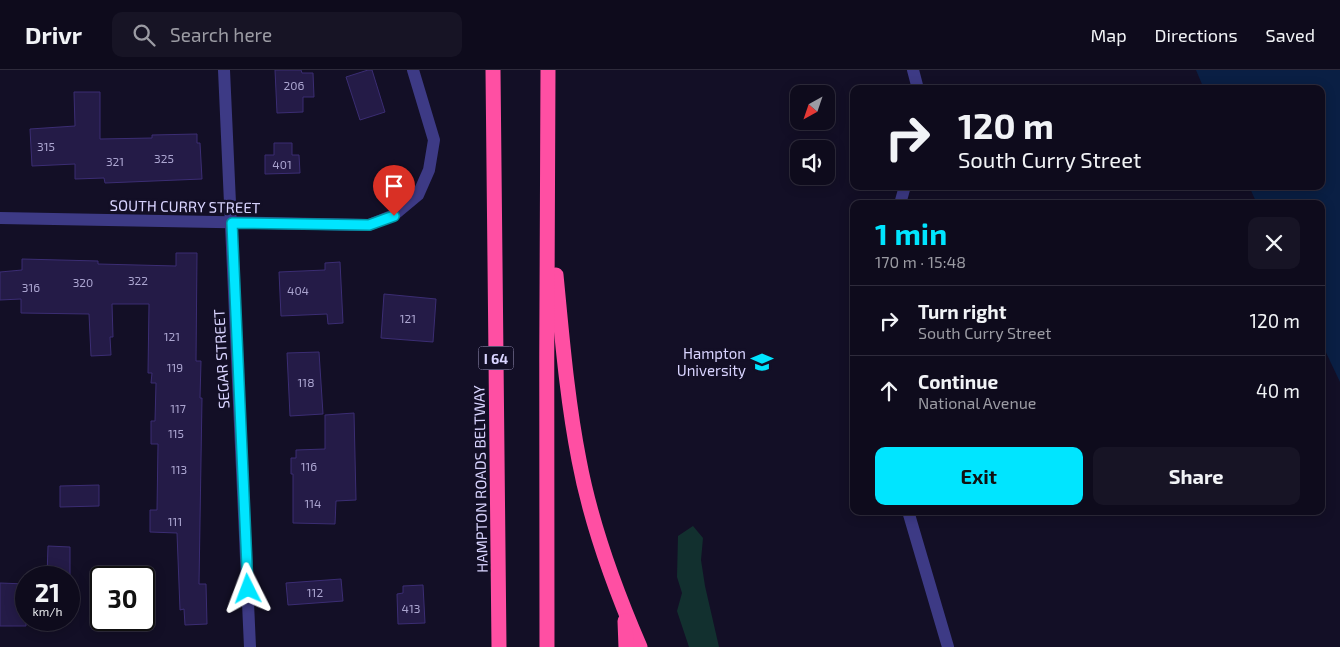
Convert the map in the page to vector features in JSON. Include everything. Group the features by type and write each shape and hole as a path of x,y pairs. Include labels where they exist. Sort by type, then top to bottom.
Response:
{"highway":[{"name":"HAMPTON ROADS BELTWAY","path":"493,70 499,647"},
{"path":"547,647 548,70"},
{"path":"549,207 570,408 578,458 592,513 624,611 640,647"},
{"path":"624,611 626,647"}],"street":[{"name":"SEGAR STREET","path":"224,70 250,647"},
{"name":"SOUTH CURRY STREET","path":"0,218 369,225 394,216 418,194 429,170 434,140 413,70"},
{"path":"913,70 917,85"},
{"path":"909,515 948,647"}],"green space":[{"path":"693,526 703,538 701,560 719,647 689,647 677,611 682,593 677,577 678,536"}],"water":[{"path":"1196,70 1340,70 1340,382 1325,350 1325,200 1255,200 1251,190 1325,190 1325,85 1202,85"}],"building":[{"path":"275,70 301,70 302,73 313,73 314,97 303,97 303,112 277,113"},
{"path":"372,70 385,112 360,120 346,77"},
{"path":"74,92 100,92 100,139 152,138 152,135 197,134 197,143 200,143 202,179 105,183 104,178 75,179 75,164 32,166 30,129 75,126"},
{"path":"274,143 292,143 292,155 299,155 300,173 265,174 265,155 274,155"},
{"path":"176,253 197,253 196,361 201,361 200,398 202,398 199,584 206,584 207,624 185,625 184,609 180,610 177,533 150,532 150,510 157,510 158,444 151,444 151,421 155,421 156,383 151,383 152,373 148,373 149,304 112,304 113,337 110,337 111,355 91,356 89,314 21,313 21,299 0,300 0,272 22,270 22,259 98,261 98,264 176,266"},
{"path":"340,262 343,323 328,324 327,314 281,316 279,272 325,270 325,263"},
{"path":"384,294 436,299 433,342 381,338"},
{"path":"319,352 323,414 290,416 287,353"},
{"path":"354,413 356,500 336,501 335,524 293,523 293,474 291,474 291,458 296,458 296,450 325,449 325,415"},
{"path":"99,485 99,506 60,507 60,486"},
{"path":"48,546 70,547 70,566 47,566"},
{"path":"341,579 343,601 288,605 286,583"},
{"path":"0,583 15,584 15,626 0,626"},
{"path":"423,585 425,623 398,624 397,594 403,593 403,586"}],"place":[{"name":"Hampton University","path":"762,362"}],"route":[{"path":"248,589 232,223 369,225 394,216"}]}
